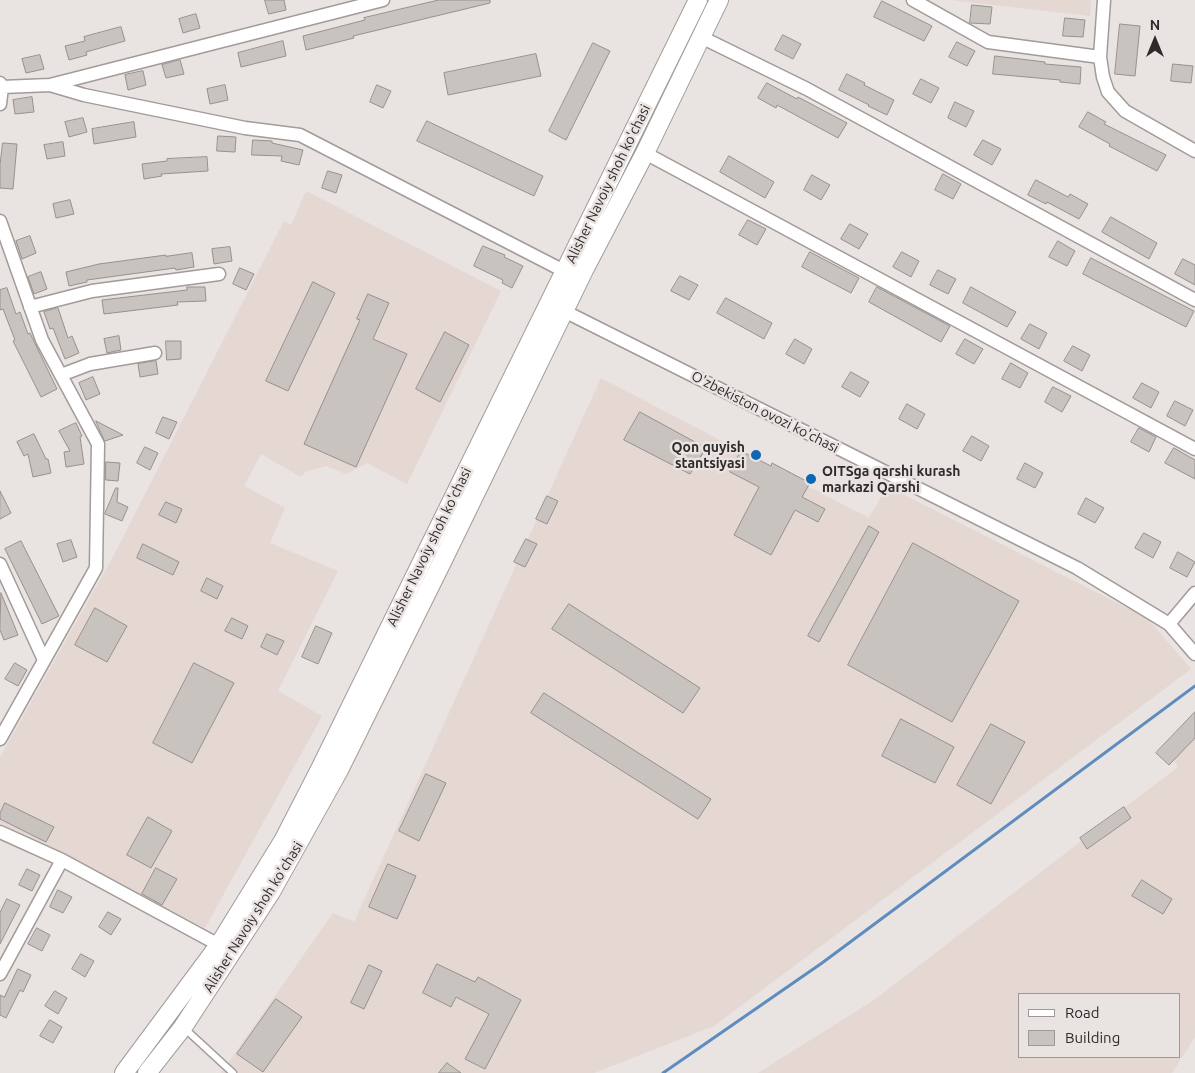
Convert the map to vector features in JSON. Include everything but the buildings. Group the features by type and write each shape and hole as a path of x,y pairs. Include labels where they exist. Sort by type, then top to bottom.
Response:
{"main road":[{"name":"Alisher Navoiy shoh ko'chasi","path":"147,1073 182,1027 271,892 339,770 442,562 556,307 564,271 698,0"},
{"name":"Alisher Navoiy shoh ko'chasi","path":"124,1073 219,945 283,841 556,307 645,153 719,0"}],"street":[{"path":"0,104 1,85 50,85 383,0"},
{"path":"912,0 988,42 1100,57"},
{"path":"1104,0 1100,57 1103,77 1108,92 1125,111 1195,151"},
{"path":"701,37 807,89 1195,300"},
{"path":"50,85 84,95 245,128 300,135 564,271"},
{"path":"645,153 1195,449"},
{"path":"0,221 42,340 98,444 96,568 0,739"},
{"path":"30,307 92,291 219,274"},
{"name":"O'zbekiston ovozi ko'chasi","path":"556,307 1077,568 1169,624 1194,653"},
{"path":"61,375 90,364 155,353"},
{"path":"0,564 44,660"},
{"path":"1169,624 1195,592"},
{"path":"0,832 62,860 219,945"},
{"path":"0,974 62,860"}],"lane":[{"path":"182,1027 233,1073"}],"shaded area":[{"path":"950,0 1091,0 1090,16"},
{"path":"306,191 501,291 407,484 367,463 346,474 326,466 305,472 301,477 261,454 244,486 285,508 270,543 338,571 278,691 322,716 205,928 0,823 0,757 114,555 284,221 291,225"},
{"path":"601,378 869,518 887,486 1147,618 1191,669 714,1026 594,1073 221,1073 333,913 354,922"},
{"path":"1195,733 1195,1037 1172,1073 758,1073 874,1000 1178,767 1171,755"}],"waterway":[{"path":"663,1073 822,963 1195,686"}],"place":[{"name":"Qon quyish stantsiyasi","path":"756,455"},
{"name":"OITSga qarshi kurash markazi Qarshi","path":"811,479"}]}
